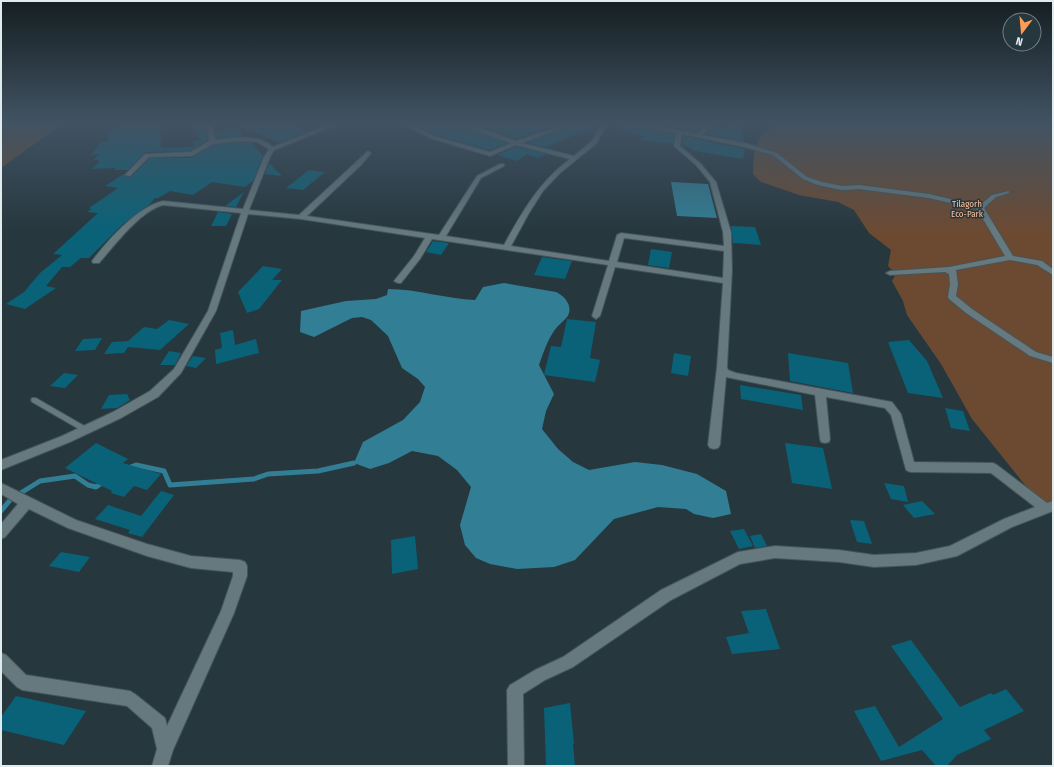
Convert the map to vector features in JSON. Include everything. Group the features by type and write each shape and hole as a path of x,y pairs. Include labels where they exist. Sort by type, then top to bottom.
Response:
{"street":[{"path":"128,175 143,160"},
{"path":"1,465 86,430 117,415 154,394 178,371 212,311 245,212 266,160"},
{"path":"300,217 362,160"},
{"path":"507,247 528,208 540,191 570,160"},
{"path":"693,160 713,182 727,232 727,281 722,367 714,445"},
{"path":"782,160 805,178 820,184 842,188 859,187 929,196 980,208 1010,258"},
{"path":"441,238 479,176 502,165"},
{"path":"980,208 994,196 1007,192"},
{"path":"96,261 137,219 158,203 300,217 507,247 612,265 727,281"},
{"path":"596,316 621,235 727,249"},
{"path":"398,281 417,257 430,236"},
{"path":"1053,273 1039,263 1010,258 952,268 954,284 952,297 969,311 1033,354 1053,360"},
{"path":"890,273 947,269 953,273"},
{"path":"722,367 724,372 734,376 888,405 896,414 910,467 993,468 1050,507"},
{"path":"820,392 825,439"},
{"path":"1,533 15,496 72,524 147,550 191,562 240,566 240,576 227,613 165,749 160,766"},
{"path":"516,766 515,690 540,675 568,662 666,595 738,558 775,552 839,556 874,561 916,559 952,552 1008,523 1050,507"},
{"path":"1,660 22,682 130,699 159,724 165,749"}],"lane":[{"path":"34,400 86,430"}],"green space":[{"path":"1,160 12,160 1,168"},
{"name":"Tilagorh Eco-Park","path":"754,160 1053,160 1053,507 1033,495 972,419 941,364 907,315 903,301 892,281 896,274 888,266 891,250 869,233 854,210 838,202 799,195 761,182 753,174"}],"water":[{"path":"671,182 708,184 717,218 677,216"},
{"path":"504,283 556,292 568,302 570,309 569,313 552,335 545,348 539,365 554,394 546,411 542,429 558,449 573,462 589,470 635,462 662,465 697,474 726,491 731,514 713,518 694,514 686,509 658,507 614,519 575,560 554,567 517,569 490,564 476,558 465,545 460,525 471,487 457,470 438,456 412,451 389,463 370,469 354,463 363,442 403,420 420,402 425,387 418,379 402,368 388,336 371,320 362,317 352,318 314,337 300,332 301,311 346,301 376,299 387,295 388,289 399,289 475,300 483,287"}],"building":[{"path":"93,160 138,160 128,170 114,170 116,168 92,169 100,161"},
{"path":"148,160 261,160 253,181 245,187 212,182 193,195 170,191 158,198 155,198 150,204 123,224 89,258 81,258 70,267 62,267 46,286 56,288 25,309 6,304 24,292 40,273 62,255 53,254 98,213 87,212 91,209 89,208 118,188 105,186 124,174 125,176 131,177"},
{"path":"269,163 282,176 265,174"},
{"path":"309,170 325,172 303,190 286,188"},
{"path":"244,192 236,207 225,206"},
{"path":"218,212 232,214 226,226 211,226"},
{"path":"731,226 755,227 761,245 733,243"},
{"path":"433,241 449,243 441,255 426,252"},
{"path":"651,249 672,252 669,268 648,265"},
{"path":"542,257 572,261 565,279 534,275"},
{"path":"263,266 282,269 272,280 282,280 259,309 247,313 238,292"},
{"path":"567,319 596,322 590,358 600,360 595,382 544,375 551,346 561,347"},
{"path":"169,320 189,324 160,350 128,347 124,353 104,354 112,342 128,341 144,327 157,329"},
{"path":"233,330 235,345 256,339 259,353 216,364 215,350 222,348 220,333"},
{"path":"102,338 95,350 75,351 83,339"},
{"path":"909,340 927,361 943,398 908,393 888,342"},
{"path":"169,351 181,353 175,365 160,365"},
{"path":"674,353 691,356 688,376 671,373"},
{"path":"788,353 848,363 853,393 790,381"},
{"path":"193,356 206,358 196,368 186,366"},
{"path":"64,373 78,375 65,388 50,386"},
{"path":"740,385 801,395 803,410 741,399"},
{"path":"127,394 130,400 117,408 101,409 109,395"},
{"path":"945,408 963,411 970,431 951,428"},
{"path":"96,443 128,459 123,463 161,474 147,490 134,486 124,497 111,493 112,491 65,468"},
{"path":"785,443 823,448 832,489 792,483"},
{"path":"884,483 904,486 908,502 891,499"},
{"path":"161,491 174,495 142,537 128,533 130,530 95,519 108,505 141,516"},
{"path":"922,501 935,514 914,518 903,505"},
{"path":"850,520 864,521 872,544 857,542"},
{"path":"744,529 753,546 739,549 730,531"},
{"path":"761,534 767,546 755,548 750,536"},
{"path":"415,536 418,569 392,574 391,540"},
{"path":"61,552 90,557 79,572 49,566"},
{"path":"766,609 780,649 732,654 726,637 749,633 741,611"},
{"path":"911,640 960,707 991,693 993,695 1006,689 1024,711 984,730 991,739 957,755 947,766 936,766 922,750 881,761 854,711 875,706 899,747 943,719 891,646"},
{"path":"16,696 86,711 64,745 1,730 1,717"},
{"path":"570,703 575,766 546,766 544,708"}],"waterway":[{"path":"128,468 136,465 164,471 170,485 254,479 268,474 318,471 354,463"},
{"path":"1,511 11,499 40,481 75,476 88,485 96,487 105,481"}]}
